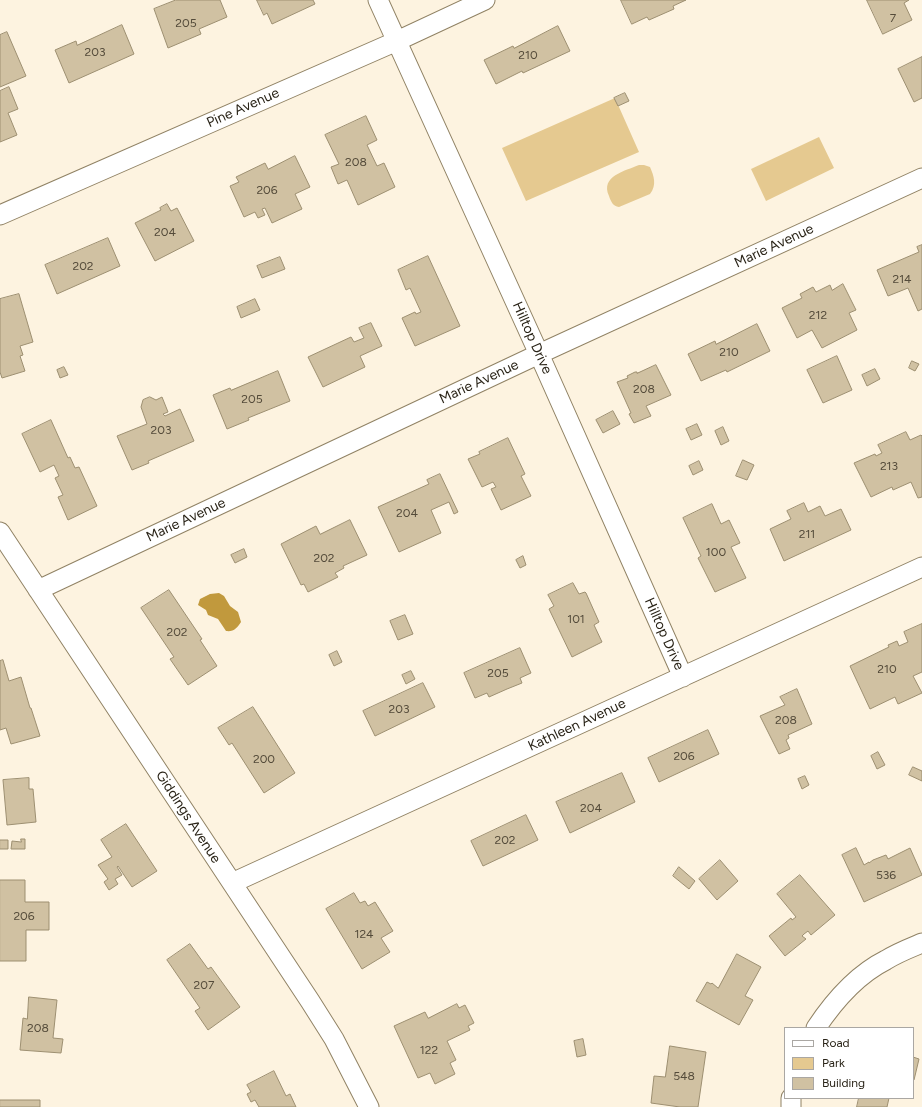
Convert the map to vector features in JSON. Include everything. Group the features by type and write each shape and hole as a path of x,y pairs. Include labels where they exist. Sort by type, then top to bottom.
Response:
{"street":[{"name":"Hilltop Drive","path":"378,0 539,354 683,677"},
{"name":"Pine Avenue","path":"0,215 397,41 485,0"},
{"name":"Marie Avenue","path":"38,590 539,354 922,178"},
{"name":"Giddings Avenue","path":"0,532 310,1001 334,1039 369,1107"},
{"name":"Kathleen Avenue","path":"232,883 922,567"},
{"path":"817,1027 841,994 859,977 885,960 922,943"}],"green space":[{"path":"615,98 639,152 526,201 502,148"},
{"path":"819,137 834,168 766,201 751,169"},
{"path":"639,165 650,167 654,180 654,187 652,191 650,194 619,207 615,206 611,202 609,196 607,189 608,184 615,175"}],"shaded area":[{"path":"219,593 224,596 230,606 238,612 241,622 237,628 233,630 226,631 218,619 208,615 206,610 198,605 200,599 210,594"}],"building":[{"path":"176,0 220,0 227,17 199,29 201,34 168,48 154,9"},
{"path":"257,0 313,0 315,4 272,24 267,13 264,15"},
{"path":"621,0 686,0 673,6 674,9 649,20 647,17 632,24"},
{"path":"867,0 909,0 904,3 912,20 883,34"},
{"path":"122,25 134,54 69,83 55,50 76,41 77,45"},
{"path":"558,26 570,51 523,73 522,71 496,84 484,60 513,46 514,48"},
{"path":"7,32 26,76 0,87 0,35"},
{"path":"922,57 922,98 914,102 898,69"},
{"path":"9,87 18,109 8,113 17,135 0,142 0,91"},
{"path":"625,93 629,101 618,106 614,98"},
{"path":"366,116 377,140 367,145 377,166 384,163 395,187 358,205 347,180 338,184 331,167 339,164 325,135"},
{"path":"295,156 310,187 295,194 302,209 272,223 265,208 262,209 265,215 258,218 255,212 244,217 230,186 239,182 236,177 265,163 268,169"},
{"path":"167,204 171,211 177,208 194,241 155,261 135,223 161,210 160,208"},
{"path":"108,238 120,266 57,294 45,265"},
{"path":"922,245 922,309 918,311 908,288 888,296 877,270 919,252 917,247"},
{"path":"428,256 460,326 415,346 402,318 415,312 416,314 421,312 410,288 406,290 398,270"},
{"path":"280,257 285,269 262,278 257,266"},
{"path":"843,284 856,310 849,313 857,330 822,348 812,330 797,338 782,308 802,298 800,294 813,287 816,292 830,285 832,290"},
{"path":"19,294 33,342 20,346 23,355 20,356 25,371 2,378 0,372 0,299"},
{"path":"255,299 260,310 241,318 237,307"},
{"path":"371,323 382,346 360,356 365,367 323,387 308,357 351,337 354,342 364,338 359,328"},
{"path":"757,324 770,351 727,372 726,370 701,381 688,354 715,341 716,344"},
{"path":"837,356 852,390 823,403 807,370"},
{"path":"912,361 919,364 915,371 909,368"},
{"path":"656,365 671,395 646,406 651,416 634,423 617,382 628,378 627,376 635,372 637,373"},
{"path":"64,367 68,375 60,378 57,370"},
{"path":"875,369 880,379 867,386 862,375"},
{"path":"278,371 290,401 248,418 249,420 227,429 213,395 230,388 231,390"},
{"path":"150,397 156,400 162,397 168,412 163,414 165,416 180,409 194,441 148,461 149,463 132,470 117,436 147,424 141,407 143,400"},
{"path":"613,411 620,424 603,433 596,420"},
{"path":"51,420 68,458 70,457 75,468 79,467 97,506 68,520 58,497 63,495 55,478 59,476 54,465 40,472 22,434"},
{"path":"697,424 702,435 691,440 686,429"},
{"path":"723,427 729,441 721,445 715,431"},
{"path":"906,432 910,440 921,435 922,436 922,497 918,498 911,482 893,490 892,487 871,497 854,463 875,454 876,456 882,453 878,445"},
{"path":"508,438 525,474 521,476 531,496 501,510 491,489 496,487 493,482 482,487 468,459"},
{"path":"743,460 754,465 747,480 736,476"},
{"path":"699,461 703,470 693,475 689,466"},
{"path":"440,474 458,512 454,514 449,502 431,510 441,533 399,552 378,507 429,484 427,480"},
{"path":"804,503 808,512 820,506 825,516 841,509 851,530 784,561 770,529 791,519 787,511"},
{"path":"712,504 721,524 729,520 740,543 731,547 746,578 715,592 698,558 701,556 683,518"},
{"path":"350,520 367,555 343,566 344,568 335,573 338,577 308,592 304,584 301,585 281,544 316,526 320,534"},
{"path":"244,549 247,557 235,563 231,555"},
{"path":"523,556 526,565 520,568 516,560"},
{"path":"573,583 579,594 586,593 599,622 594,625 602,642 572,657 549,609 554,606 548,595"},
{"path":"169,590 202,639 200,640 217,666 188,685 170,659 174,657 141,608"},
{"path":"405,615 413,634 398,640 390,621"},
{"path":"922,624 922,672 913,676 922,693 898,704 895,697 870,709 850,666 889,647 888,645 897,641 899,646 908,642 904,632"},
{"path":"520,648 531,673 520,678 522,683 489,697 487,693 475,698 464,673"},
{"path":"337,651 342,662 334,666 329,655"},
{"path":"3,660 9,681 21,677 40,736 11,744 6,728 0,730 0,661"},
{"path":"411,671 415,679 406,684 402,675"},
{"path":"423,683 435,707 375,736 363,711"},
{"path":"797,689 812,724 788,735 789,738 786,740 790,749 779,754 760,716 785,705 780,697"},
{"path":"253,707 295,773 264,793 232,743 229,745 218,728"},
{"path":"708,730 719,754 659,782 648,758"},
{"path":"878,752 885,765 877,769 871,756"},
{"path":"913,767 922,771 922,781 909,775"},
{"path":"622,773 635,802 570,833 556,802"},
{"path":"805,776 809,785 802,789 798,779"},
{"path":"29,778 29,789 33,789 36,822 7,825 3,780"},
{"path":"526,815 538,840 483,866 471,841"},
{"path":"126,824 157,871 132,887 118,866 117,867 122,875 115,879 118,884 109,890 104,882 108,879 98,865 112,857 101,840"},
{"path":"21,839 25,839 25,849 11,849 12,841 21,842"},
{"path":"0,840 8,840 8,849 0,849"},
{"path":"856,848 864,865 886,855 888,859 910,848 922,875 864,902 842,855"},
{"path":"720,860 738,881 717,900 699,879"},
{"path":"679,867 695,881 689,889 673,876"},
{"path":"800,875 835,915 811,935 808,931 804,934 802,936 806,939 785,956 769,936 791,918 792,920 796,917 777,894"},
{"path":"0,880 25,880 25,902 49,902 49,930 26,930 26,961 0,961"},
{"path":"354,893 360,903 365,901 368,906 375,902 393,931 381,938 390,952 362,969 326,909"},
{"path":"190,944 208,969 211,967 240,1007 208,1030 195,1011 200,1008 167,960"},
{"path":"737,954 761,967 745,996 753,1000 739,1025 696,1001 707,982 712,983 718,988"},
{"path":"29,997 57,1000 53,1038 63,1039 61,1053 20,1050 23,1018 27,1019"},
{"path":"457,1004 459,1008 465,1005 474,1023 468,1026 470,1030 447,1041 456,1060 450,1063 455,1074 435,1084 430,1073 418,1078 394,1026 425,1012 428,1018"},
{"path":"583,1039 586,1055 577,1057 574,1041"},
{"path":"670,1046 706,1052 698,1107 680,1107 651,1103 654,1076 665,1077"},
{"path":"914,1057 919,1059 914,1080"},
{"path":"274,1071 286,1096 290,1094 296,1107 259,1107 255,1100 251,1102 247,1094 251,1092 247,1085"},
{"path":"859,1099 889,1099 887,1107 857,1107"},
{"path":"0,1100 40,1100 40,1107 0,1107"}]}
